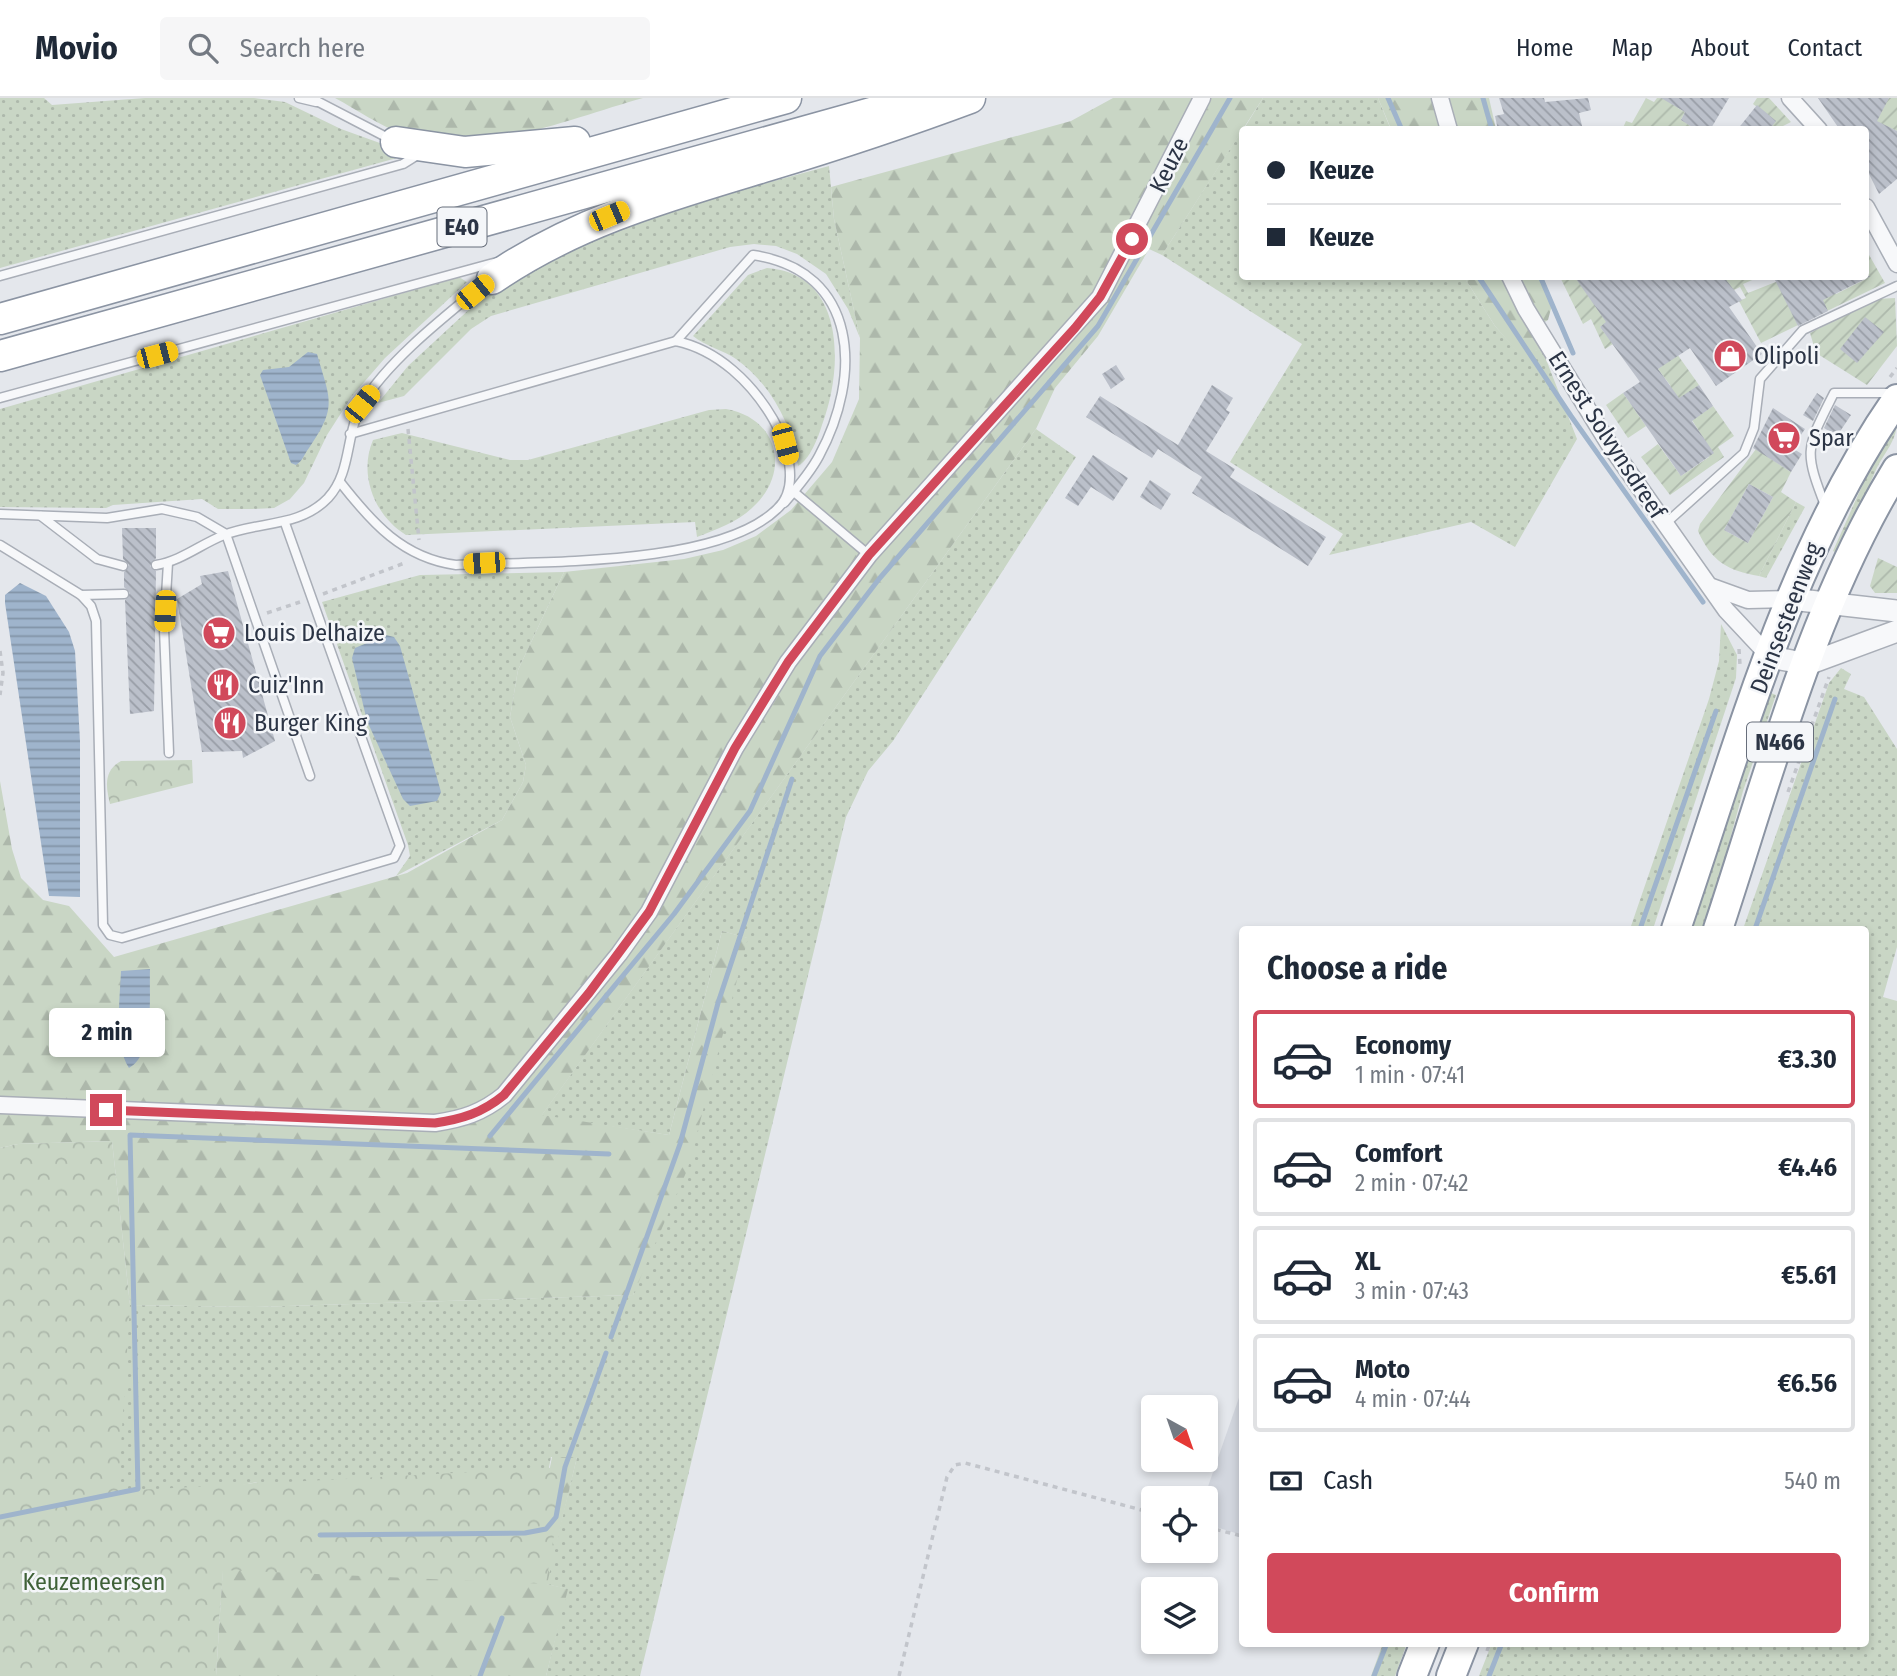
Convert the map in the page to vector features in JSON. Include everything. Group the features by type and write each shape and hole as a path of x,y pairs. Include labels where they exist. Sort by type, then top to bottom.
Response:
{"highway":[{"name":"E40","path":"0,319 786,98"},
{"name":"E40","path":"0,356 925,98"},
{"path":"492,279 545,247 631,207 883,131 970,98"},
{"path":"409,145 465,152 581,141 638,140"},
{"name":"Deinsesteenweg","path":"1677,926 1791,599 1828,513 1855,462 1897,399"},
{"name":"Deinsesteenweg","path":"1719,926 1829,604 1865,523 1897,468"},
{"path":"1412,1676 1423,1647"},
{"path":"1451,1676 1462,1647"}],"street":[{"name":"Keuze","path":"0,1105 435,1123 463,1119 486,1109 527,1071 649,912 735,748 765,697 869,555 1100,297 1202,98"},
{"path":"1440,98 1448,126"},
{"path":"1790,98 1815,126"},
{"path":"1869,213 1897,264"},
{"name":"Ernest Solvynsdreef","path":"1512,280 1526,309 1609,444 1726,610 1770,657"},
{"path":"1712,587 1748,600 1791,599 1897,611"},
{"path":"1770,657 1808,664 1897,631"}],"lane":[{"path":"0,276 403,164 418,155 409,145 315,100 299,98"},
{"path":"0,398 545,247"},
{"path":"340,482 382,531 414,554 433,562 456,565 681,551 721,541 756,525 779,508 819,457 838,413 844,387 843,337 838,311 824,289 793,266 774,258 753,255 676,341 350,434"},
{"path":"156,565 168,563 226,534 285,523 326,500 340,482 350,434 362,404 399,359 443,317 492,279"},
{"path":"1665,524 1744,453 1754,428 1760,379 1803,330 1897,286"},
{"path":"676,341 700,349 735,371 773,419 790,463 788,484 779,508"},
{"path":"1828,513 1810,467 1810,441 1834,393 1897,393"},
{"path":"794,492 869,555"},
{"path":"0,514 107,518 162,509 197,517 226,534 310,776"},
{"path":"41,516 97,559 123,566"},
{"path":"0,545 80,595 91,606 96,621 103,925 110,935 122,938 382,861 399,853 400,846 285,523"},
{"path":"168,563 164,629 169,753"},
{"path":"155,593 166,592"},
{"path":"80,595 124,594"}],"path":[{"path":"255,617 402,565 414,554 419,537 410,437 404,417"},
{"path":"0,651 4,673 0,695"},
{"path":"1788,793 1837,653"},
{"path":"899,1676 947,1477 955,1465 965,1463 1141,1510"},
{"path":"1218,1530 1239,1535"}],"shaded area":[{"path":"1239,1398 1239,1534 1218,1528 1218,1486 1208,1486 1213,1472 1218,1472 1218,1458"}],"green space":[{"path":"0,98 44,98 52,105 145,98 254,98 285,102 341,129 402,151 404,156 0,268"},
{"path":"335,98 643,98 523,133 459,142 429,141 402,134"},
{"path":"1113,98 1263,98 1245,126 1239,126 1239,135 1162,255 1149,249 1098,336 1055,388 1036,429 542,1115 669,1135 722,931 748,938 688,1168 633,1295 255,1307 130,1305 112,1141 18,1144 0,1148 0,781 12,849 21,878 43,900 69,906 114,957 407,873 502,820 523,782 526,765 510,717 518,670 564,572 684,559 723,550 756,536 791,510 832,462 859,399 860,338 834,219 831,187 1071,121"},
{"path":"1263,98 1378,98 1389,126 1246,126"},
{"path":"1378,98 1489,98 1495,126 1390,126"},
{"path":"1646,98 1654,102 1657,98 1684,98 1678,108 1685,112 1681,120 1691,126 1624,126 1626,121 1632,123"},
{"path":"1757,98 1769,98 1791,122 1783,126 1771,126 1775,121 1753,104"},
{"path":"1889,98 1897,98 1897,131 1879,123 1869,132 1869,126"},
{"path":"1239,135 1239,280 1466,280 1495,326 1520,354 1542,349 1577,439 1515,547 1471,522 1329,555 1343,534 1230,462 1302,344 1162,255"},
{"path":"829,166 834,219 860,338 848,309 826,274 797,254 776,246 754,244 730,247 491,316 471,329 404,396 378,403 408,366 475,304 520,275 628,221"},
{"path":"1869,255 1885,283 1761,343 1739,301 1746,298 1740,287 1734,290 1726,280 1752,280 1743,284 1748,293 1780,280 1800,280 1833,288 1836,294 1869,280"},
{"path":"767,268 793,274 812,287 825,306 832,328 834,378 829,403 813,448 798,466 785,421 760,380 736,359 693,336 748,275"},
{"path":"459,277 467,282 385,358 352,396 327,435 304,483 290,499 274,508 218,509 202,499 113,505 106,508 0,507 0,409"},
{"path":"1466,280 1544,280 1552,305 1548,320 1531,331 1542,349 1520,355 1495,326"},
{"path":"1561,280 1652,280 1663,298 1600,327 1613,344 1605,349 1591,319 1583,324"},
{"path":"1895,298 1897,346 1867,385 1816,353 1810,333 1876,299"},
{"path":"1677,354 1699,385 1675,406 1670,385 1658,369"},
{"path":"1623,393 1646,426 1628,438 1606,405"},
{"path":"1713,406 1734,436 1718,447 1724,457 1670,495 1641,457 1658,444 1681,476 1709,457 1702,436 1692,420"},
{"path":"726,409 744,414 758,423 767,434 775,462 773,477 766,492 748,512 697,537 695,522 406,535 395,527 378,506 369,480 367,467 373,440 402,433 510,460 528,460 709,410"},
{"path":"1897,422 1892,441 1875,472 1839,554 1833,551 1870,468"},
{"path":"1036,429 1076,457 893,741 868,771 846,817 640,1676 546,1676 567,1589 546,1584 577,1457 551,1457 528,1578 252,1569 257,1482 228,1488 216,1676 0,1676 0,1148 130,1305 255,1307 633,1295 747,938 722,931 669,1135 541,1116"},
{"path":"1756,449 1791,472 1781,492 1796,502 1759,576 1738,571 1715,557 1698,531 1700,524","holes":["1749,484 1773,497 1748,543 1724,530"]},
{"path":"1796,502 1805,507 1766,578 1759,576"},
{"path":"1878,558 1897,567 1897,593 1875,593 1870,586"},
{"path":"564,572 518,670 510,717 526,765 523,782 502,820 396,876 410,856 408,845 322,602 420,575"},
{"path":"1721,624 1737,655 1736,678 1654,926 1631,926 1709,699 1719,661"},
{"path":"1841,668 1851,674 1844,689 1864,697 1897,749 1897,947 1883,997 1897,1001 1897,1676 1479,1676 1490,1647 1869,1647 1869,926 1744,926 1829,683"},
{"path":"1771,693 1776,695 1743,791 1707,926 1689,926"},
{"path":"192,760 193,783 110,804 107,780 111,770 121,761"},
{"name":"Keuzemeersen","path":"112,1141 130,1305 118,1491 565,1467 546,1584 223,1570 214,1676 0,1676 0,1148 18,1144"},
{"path":"552,1457 577,1457 547,1584 568,1589 546,1676 216,1676 228,1488 258,1482 252,1568 528,1578"},
{"path":"1382,1647 1406,1647 1395,1676 1371,1676"}],"water":[{"path":"308,352 317,354 328,393 328,412 318,434 296,465 291,463 260,375 263,370 289,367"},
{"path":"20,583 46,596 69,632 75,651 80,741 80,897 49,896 5,603 5,595"},
{"path":"386,635 394,637 400,646 441,792 437,801 410,806 403,799 367,721 352,658 355,648"},
{"path":"150,969 147,1037 137,1061 129,1068 121,1047 121,971"}],"building":[{"path":"1499,98 1544,98 1545,102 1588,98 1591,110 1579,113 1582,126 1497,126 1495,116 1504,114"},
{"path":"1661,98 1729,98 1712,126 1691,126 1681,120 1685,112"},
{"path":"1818,98 1889,98 1877,121 1897,131 1897,179 1879,194 1869,174 1869,126 1837,126"},
{"path":"1757,105 1776,121 1772,126 1740,126"},
{"path":"1577,280 1726,280 1742,300 1729,307 1762,354 1716,386 1690,348 1658,369 1679,398 1699,385 1713,406 1692,421 1714,453 1681,476 1623,393 1640,382 1600,327 1606,322"},
{"path":"1775,280 1863,280 1823,300 1828,311 1798,326"},
{"path":"1865,317 1884,332 1857,363 1840,349"},
{"path":"1116,365 1125,379 1111,389 1102,374"},
{"path":"1212,385 1233,398 1226,410 1230,412 1206,451 1235,469 1230,477 1326,537 1308,566 1192,493 1202,477 1158,449 1152,458 1086,417 1100,396 1178,445"},
{"path":"1817,393 1824,398 1813,421 1803,415"},
{"path":"1835,405 1851,415 1837,436 1824,428"},
{"path":"1773,408 1805,429 1792,448 1802,454 1791,472 1753,448"},
{"path":"1093,455 1128,478 1113,501 1091,487 1078,506 1065,498"},
{"path":"1150,480 1171,494 1161,510 1140,497"},
{"path":"1749,484 1773,497 1748,543 1724,530"},
{"path":"122,528 156,528 156,558 150,566 156,571 154,711 130,714 125,600 130,593 124,587 124,572 129,565 123,559"},
{"path":"228,571 275,741 243,758 242,751 202,752 177,599 202,584 200,576"}],"waterway":[{"path":"490,1136 674,914 750,811 820,656 879,579 1098,326 1230,98"},
{"path":"1388,98 1400,126"},
{"path":"1483,98 1491,126"},
{"path":"1481,280 1571,416 1703,602"},
{"path":"1542,280 1573,353"},
{"path":"1756,926 1835,699"},
{"path":"1641,926 1716,711"},
{"path":"611,1337 680,1144 718,1003 792,779"},
{"path":"0,1517 138,1489 130,1135 609,1154"},
{"path":"320,1535 525,1533 546,1529 556,1517 565,1467 606,1353"},
{"path":"480,1676 502,1618"},
{"path":"1374,1676 1385,1647"},
{"path":"1489,1676 1500,1647"}],"place":[{"name":"Olipoli","path":"1730,356"},
{"name":"Spar","path":"1784,438"},
{"name":"Louis Delhaize","path":"219,633"},
{"name":"Cuiz'Inn","path":"223,685"},
{"name":"Burger King","path":"230,723"}],"route":[{"path":"106,1110 435,1123 463,1119 486,1109 504,1095 527,1071 589,993 649,912 735,748 788,662 869,555 1075,328 1100,297 1132,239"}]}
